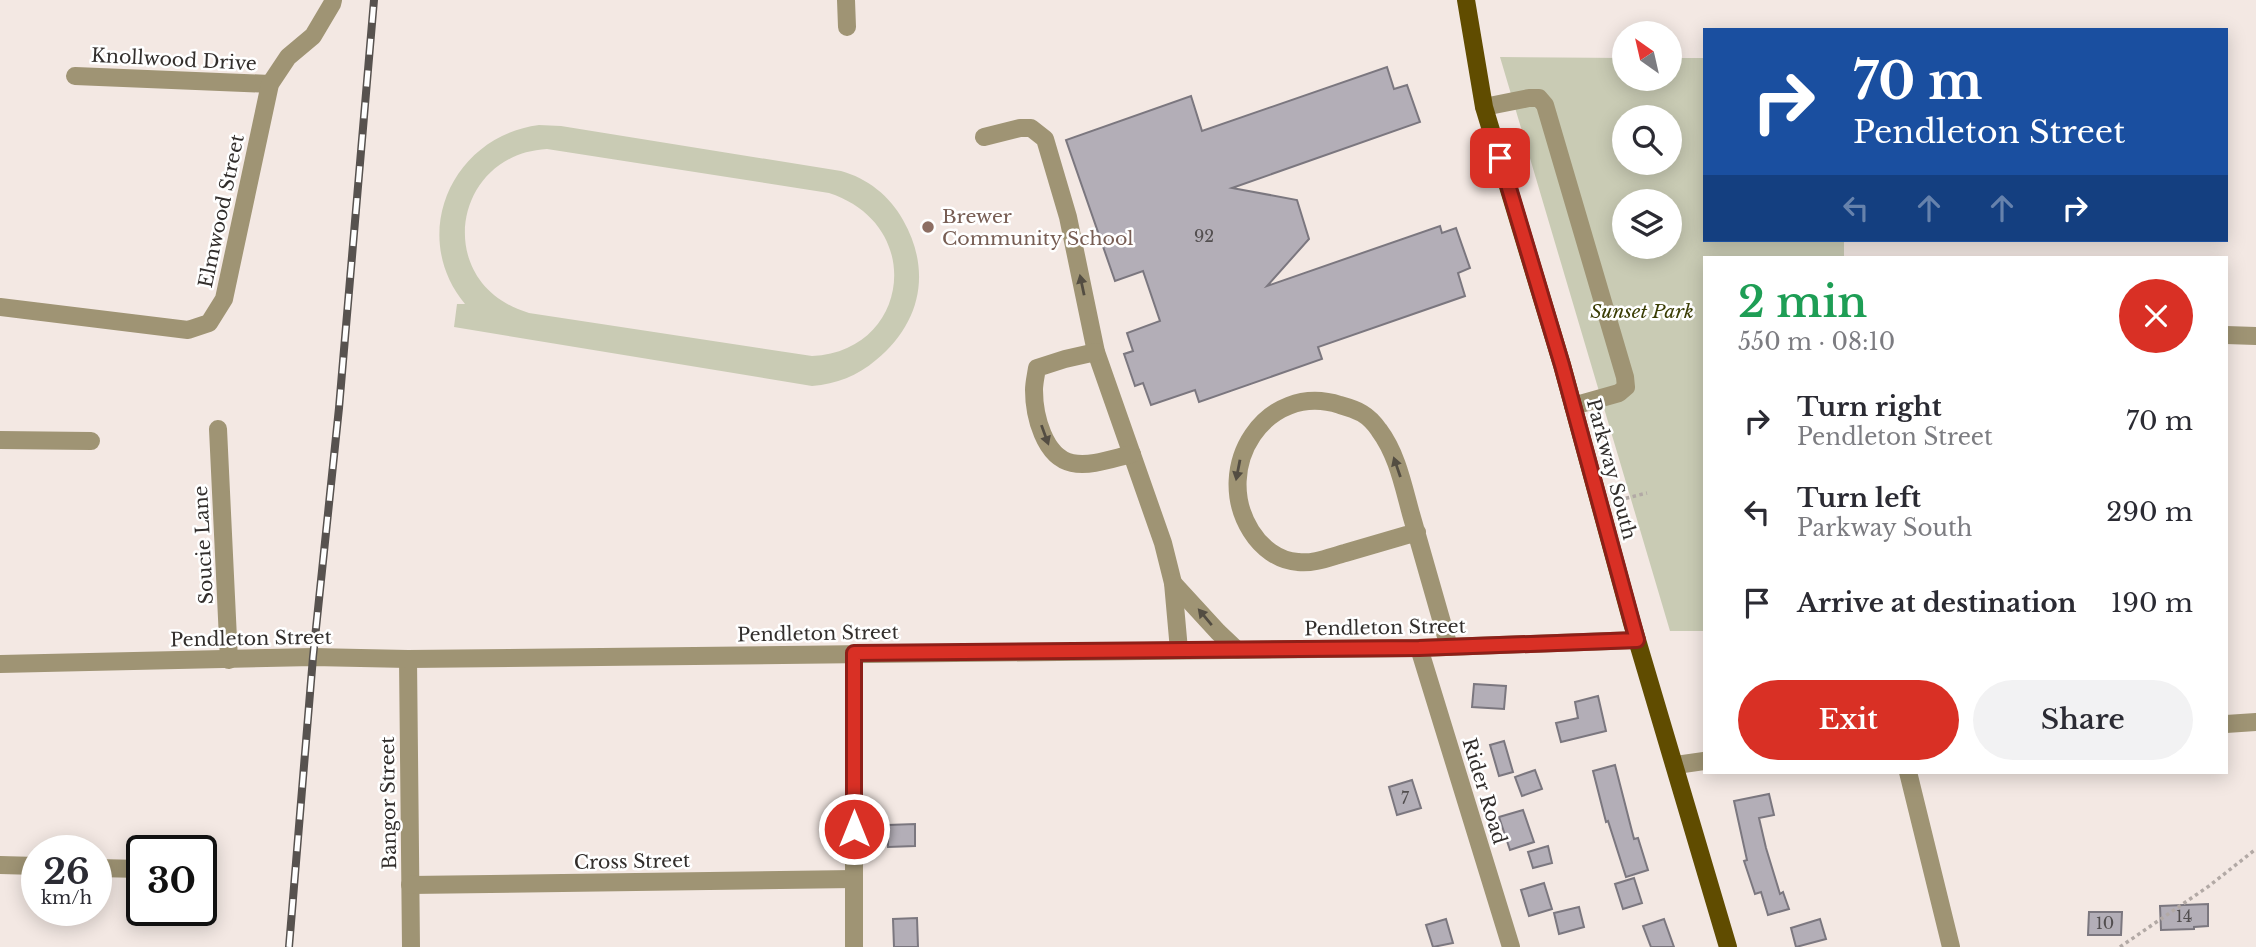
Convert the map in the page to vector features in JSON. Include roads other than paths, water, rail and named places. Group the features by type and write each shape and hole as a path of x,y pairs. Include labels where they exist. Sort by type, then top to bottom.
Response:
{"main road":[{"name":"Parkway South","path":"1466,0 1484,107 1728,947"}],"street":[{"name":"Elmwood Street","path":"0,307 188,330 209,323 224,299 270,84 288,57 313,36 333,0"},
{"path":"846,0 847,27"},
{"name":"Knollwood Drive","path":"75,76 270,84"},
{"path":"1484,107 1539,98 1545,105 1549,118 1626,387 1619,393 1573,406"},
{"path":"984,137 1031,128 1045,139 1068,217 1096,352 1163,543 1172,583 1179,650"},
{"path":"2228,335 2256,336"},
{"path":"1096,352 1037,368 1034,390 1038,418 1049,447 1057,457 1078,463 1132,454"},
{"path":"1417,532 1317,561 1298,562 1280,558 1263,546 1241,514 1236,482 1241,458 1249,439 1262,424 1277,413 1310,399 1323,399 1365,414 1387,442 1397,465 1417,532 1449,647"},
{"name":"Soucie Lane","path":"218,429 229,660"},
{"path":"0,440 92,440"},
{"path":"1172,583 1237,650"},
{"name":"Pendleton Street","path":"0,664 313,657 408,659 1419,648 1637,640"},
{"name":"Rider Road","path":"1419,648 1511,947"},
{"path":"854,653 854,947"},
{"name":"Bangor Street","path":"408,659 411,947"},
{"path":"2228,724 2256,722"},
{"path":"1676,765 1703,761"},
{"path":"1908,774 1951,947"},
{"path":"0,866 21,866"},
{"name":"Cross Street","path":"410,885 854,879"}],"railway":[{"path":"289,947 374,0"}],"place":[{"name":"Brewer Community School","path":"928,227"}],"park label":[{"name":"Sunset Park","path":"1642,311"}]}
